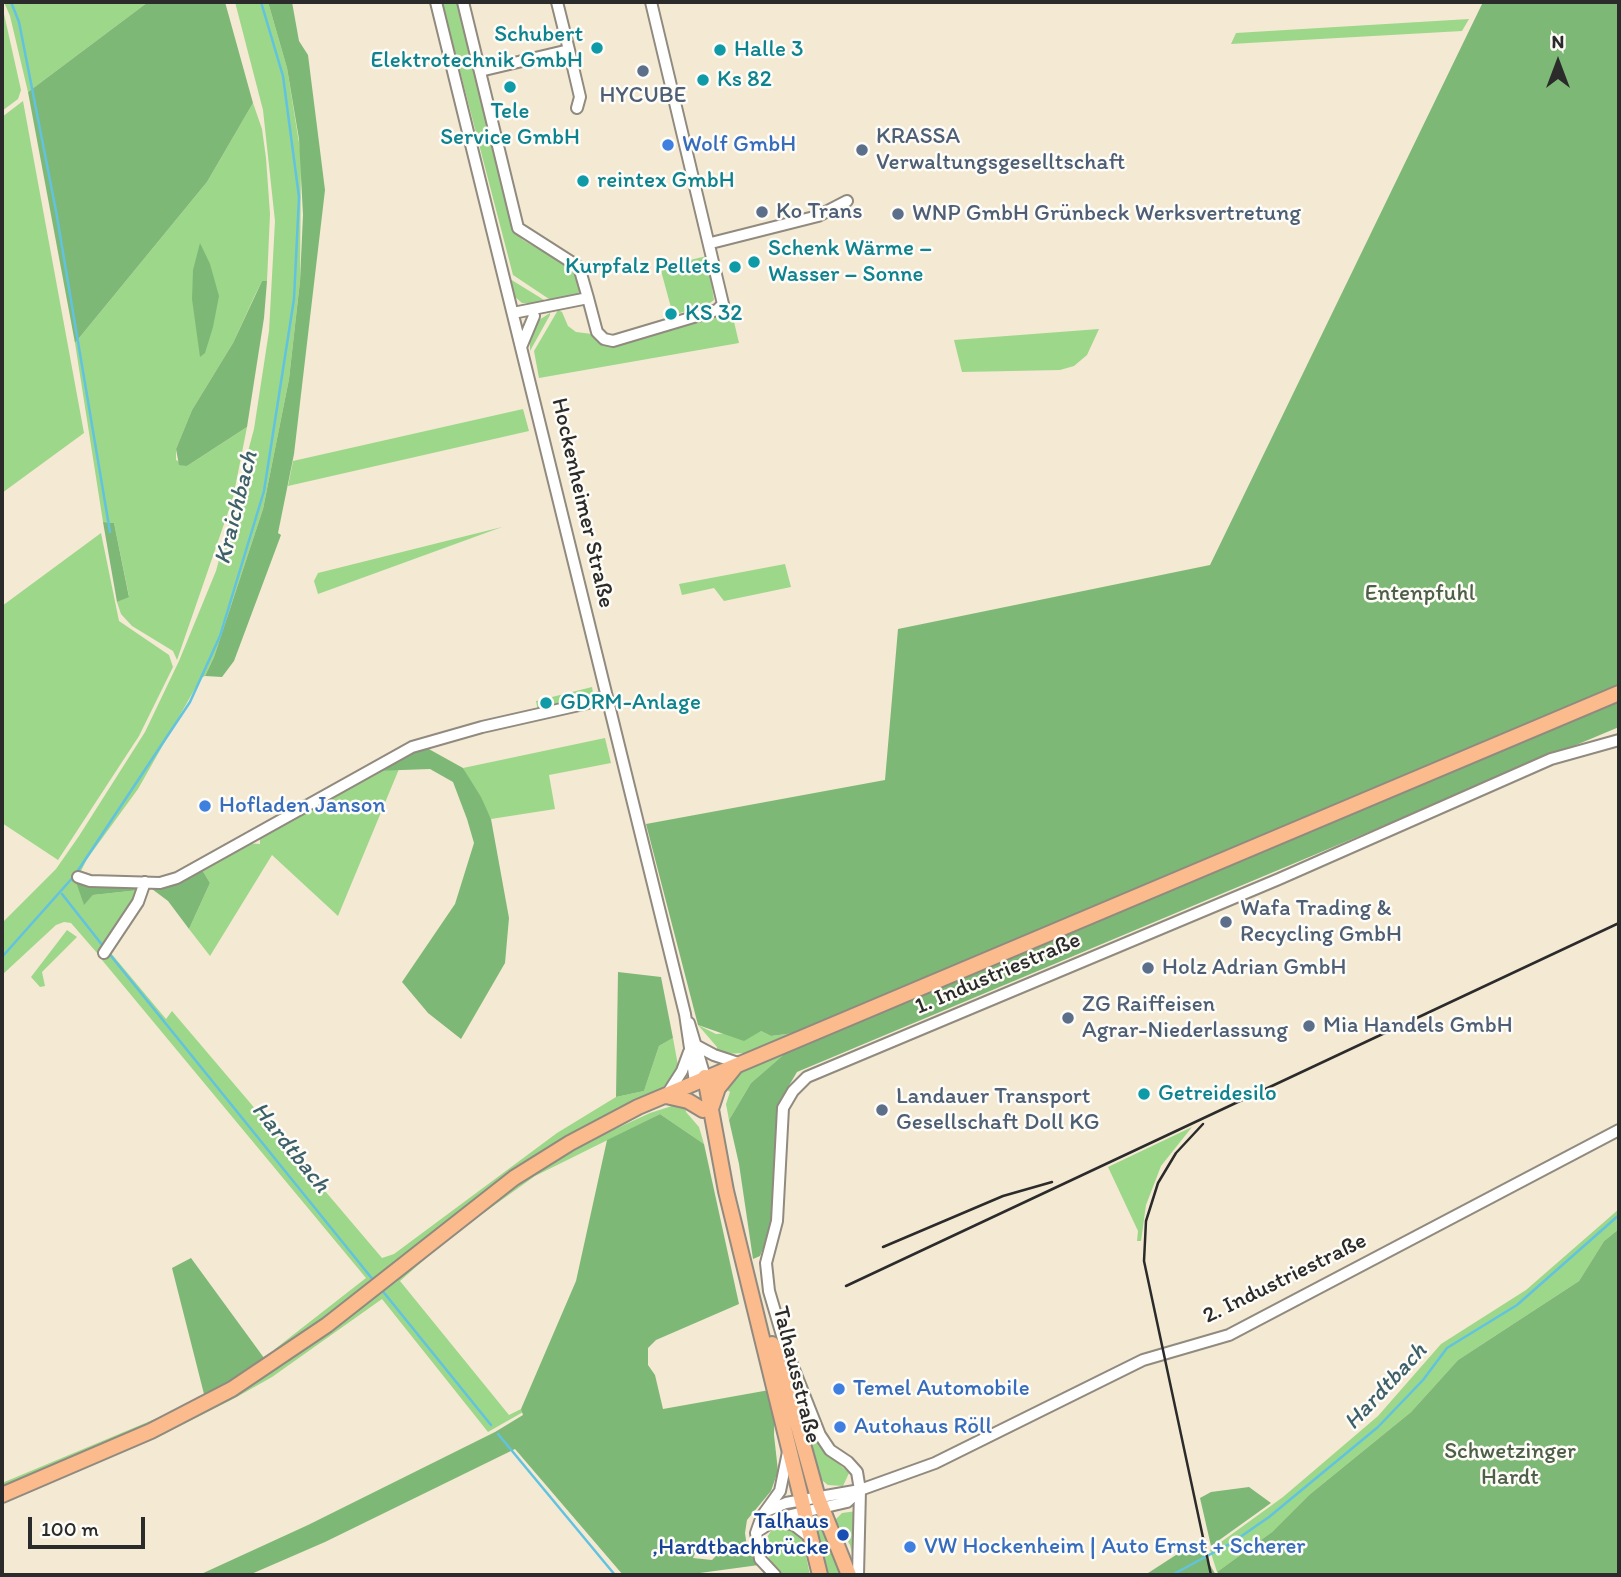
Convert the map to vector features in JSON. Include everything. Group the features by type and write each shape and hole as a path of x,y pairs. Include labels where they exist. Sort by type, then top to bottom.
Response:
{"main road":[{"path":"2,1495 203,1406 290,1352 479,1204 541,1161 604,1124 738,1063 1619,694"},
{"path":"666,1096 707,1109 718,1088 738,1063"},
{"name":"Hockenheimer Straße","path":"700,1080 754,1301"},
{"name":"Talhausstraße","path":"754,1301 820,1575"},
{"name":"Talhausstraße","path":"754,1301 783,1372 820,1504 849,1575"}],"street":[{"name":"Hockenheimer Straße","path":"436,2 700,1080"},
{"path":"463,2 518,228 579,267 597,332 604,339 613,341 717,310 723,304 711,243 651,2"},
{"path":"556,2 580,97 577,108"},
{"path":"480,71 569,50"},
{"path":"711,243 818,216 847,201"},
{"path":"514,316 539,313 588,298"},
{"path":"521,347 539,313"},
{"path":"78,877 90,881 160,883 177,878 412,747 482,726 588,703 605,696"},
{"name":"1. Industriestraße","path":"860,1490 855,1469 830,1450 820,1435 790,1361 768,1291 766,1263 777,1221 783,1108 793,1091 807,1077 1279,879 1485,782 1551,759 1619,740"},
{"path":"106,950 138,902 145,882"},
{"path":"666,1096 693,1049 738,1063"},
{"name":"2. Industriestraße","path":"820,1504 844,1493 860,1490 937,1462 1154,1355 1229,1335 1619,1130"},
{"path":"775,1575 760,1559 756,1533 771,1515 783,1483 790,1446"},
{"path":"812,1479 844,1493"},
{"path":"771,1515 803,1506 847,1502 860,1490"},
{"path":"858,1575 860,1490"},
{"path":"771,1515 794,1525 811,1538"}],"green space":[{"path":"4,2 148,2 28,92 10,16"},
{"path":"148,2 225,2 253,103 207,182 75,343 28,92"},
{"path":"235,2 268,2 287,68 301,155 300,281 289,379 263,509 214,657 205,676 201,678 138,789 87,859 77,879 84,904 93,895 139,890 112,942 97,953 71,923 64,922 56,925 2,975 2,923 56,869 79,836 145,732 179,661 216,571 254,429 269,331 275,221 263,110"},
{"path":"268,2 292,2 299,41 308,55 325,190 294,454 278,533 281,535 234,661 222,677 205,676 214,657 263,509 289,379 300,281 303,215 299,139 287,68"},
{"path":"442,2 459,2 513,230 523,240 574,270 580,291 575,297 555,303 513,275"},
{"name":"Entenpfuhl","path":"1483,2 1619,2 1619,727 797,1072 778,1104 774,1222 760,1256 753,1259 739,1164 729,1120 751,1083 819,1024 795,1033 771,1036 761,1031 744,1041 698,1025 646,824 885,780 898,629 1210,565"},
{"path":"2,5 21,90 18,99 2,111"},
{"path":"1469,19 1462,31 1231,44 1236,33"},
{"path":"23,101 84,433 2,493 2,117"},
{"path":"253,103 262,129 266,158 270,214 267,281 262,281 233,343 192,410 176,449 176,460 187,466 247,427 233,498 177,660 173,651 132,626 121,614 117,602 129,596 114,523 103,522 75,343 207,182"},
{"path":"200,243 210,264 219,296 205,353 200,357 192,299 193,270"},
{"path":"707,256 714,300 707,305 673,315 660,267"},
{"path":"510,279 549,303 522,303 514,296"},
{"path":"262,281 267,281 264,318 247,427 187,466 179,465 176,449 192,410 233,343"},
{"path":"731,309 739,343 539,378 534,351 558,310 562,312 568,326 576,332 592,334 620,344"},
{"path":"550,313 530,351 530,334 536,322"},
{"path":"1099,329 1087,355 1074,366 1060,370 962,372 954,340"},
{"path":"523,409 529,431 288,486 293,461"},
{"path":"103,522 114,523 129,597 117,602"},
{"path":"502,527 318,594 314,581 318,573"},
{"path":"101,533 119,621 169,655 173,667 139,736 58,860 2,823 2,606"},
{"path":"785,564 791,587 724,601 714,588 682,595 679,584"},
{"path":"592,687 594,699 538,711 536,701"},
{"path":"605,738 611,763 549,775 555,809 491,819 463,768"},
{"path":"427,748 463,768 481,797 491,819 509,918 505,963 461,1039 428,1013 402,982 455,904 474,843 467,819 453,782 430,769 374,771 412,751"},
{"path":"399,769 338,916 272,855 210,956 189,929 210,883 201,868 245,843 260,844 260,835 374,771"},
{"path":"201,868 210,883 189,929 168,901 152,889 175,884"},
{"path":"76,882 140,885 139,890 93,895 84,905"},
{"path":"67,930 77,937 42,972 45,986 40,987 31,977"},
{"path":"110,952 166,1019 172,1011 382,1258 394,1254 557,1133 616,1097 644,1091 659,1046 673,1038 679,1071 660,1090 628,1103 529,1161 451,1217 391,1268 267,1362 275,1349 366,1278 102,960"},
{"path":"618,972 661,977 673,1038 659,1046 644,1091 616,1097"},
{"path":"698,1025 716,1034 761,1031 771,1036 795,1033 745,1053 722,1054 717,1053 717,1047"},
{"path":"788,1051 751,1083 729,1120 726,1104 730,1092 724,1088 739,1072"},
{"path":"675,1105 685,1105 686,1112 699,1127 704,1144 660,1114 535,1176 450,1237 400,1281 509,1415 521,1409 523,1412 488,1432 382,1299 272,1377 235,1398 158,1437 2,1504 2,1499 186,1419 505,1189 600,1136 650,1113"},
{"path":"660,1114 704,1144 739,1304 656,1340 648,1348 648,1365 655,1375 663,1409 775,1389 774,1435 778,1471 771,1491 747,1520 745,1533 747,1547 759,1565 685,1575 623,1575 515,1449 325,1542 249,1575 199,1575 308,1525 495,1432 523,1415 521,1409 576,1281 607,1140","holes":["710,1544 715,1546 716,1556 712,1560 693,1558 698,1547"]},
{"path":"1192,1127 1161,1166 1146,1205 1141,1241 1137,1241 1138,1231 1108,1167"},
{"path":"1619,1209 1619,1229 1604,1241 1579,1281 1458,1360 1411,1412 1309,1495 1272,1532 1217,1572 1210,1550 1283,1497 1378,1416 1441,1344 1526,1290"},
{"name":"Schwetzinger Hardt","path":"1619,1229 1619,1575 1221,1575 1217,1572 1272,1532 1309,1495 1411,1412 1458,1360 1579,1281 1604,1241"},
{"path":"191,1258 267,1362 205,1398 172,1268"},
{"path":"778,1351 820,1447 849,1473 843,1486 828,1485 819,1478"},
{"path":"205,1398 152,1426 2,1491 2,1483"},
{"path":"1249,1487 1271,1503 1211,1546 1200,1498 1211,1492"},
{"path":"857,1511 854,1560 850,1545 835,1520 842,1513"},
{"path":"814,1523 819,1523 843,1575 827,1575"},
{"path":"788,1526 802,1537 810,1575 781,1575 770,1562 764,1542 771,1531"},
{"path":"1196,1542 1216,1575 1145,1575"}],"waterway":[{"path":"11,2 19,22 56,211 110,532"},
{"name":"Kraichbach","path":"2,957 75,875 190,702 220,636 264,491 294,299 299,197 283,76 261,2"},
{"name":"Hardtbach","path":"62,894 103,946"},
{"name":"Hardtbach","path":"107,951 374,1281"},
{"name":"Hardtbach","path":"1172,1575 1233,1542 1269,1517 1378,1427 1423,1380 1447,1348 1517,1305 1619,1215"},
{"name":"Hardtbach","path":"381,1289 491,1425"},
{"name":"Hardtbach","path":"498,1434 615,1575"}],"railway":[{"path":"846,1286 1619,923"},
{"path":"1203,1124 1176,1153 1158,1183 1146,1221 1144,1261 1211,1575"},
{"path":"883,1247 1003,1196 1052,1182"}],"place":[{"name":"Schubert Elektrotechnik GmbH","path":"597,48"},
{"name":"Halle 3","path":"720,50"},
{"name":"HYCUBE","path":"643,71"},
{"name":"Ks 82","path":"703,80"},
{"name":"Tele Service GmbH","path":"510,87"},
{"name":"Wolf GmbH","path":"668,145"},
{"name":"KRASSA Verwaltungsgeselltschaft","path":"862,150"},
{"name":"reintex GmbH","path":"583,181"},
{"name":"Ko Trans","path":"762,212"},
{"name":"WNP GmbH Grünbeck Werksvertretung","path":"898,214"},
{"name":"Schenk Wärme – Wasser – Sonne","path":"754,262"},
{"name":"Kurpfalz Pellets","path":"735,267"},
{"name":"KS 32","path":"671,314"},
{"name":"GDRM-Anlage","path":"546,703"},
{"name":"Hofladen Janson","path":"205,806"},
{"name":"Wafa Trading & Recycling GmbH","path":"1226,922"},
{"name":"Holz Adrian GmbH","path":"1148,968"},
{"name":"ZG Raiffeisen Agrar-Niederlassung","path":"1068,1018"},
{"name":"Mia Handels GmbH","path":"1309,1026"},
{"name":"Getreidesilo","path":"1144,1094"},
{"name":"Landauer Transport Gesellschaft Doll KG","path":"882,1110"},
{"name":"Temel Automobile","path":"839,1389"},
{"name":"Autohaus Röll","path":"840,1427"},
{"name":"Talhaus ,Hardtbachbrücke","path":"843,1535"},
{"name":"VW Hockenheim | Auto Ernst + Scherer","path":"910,1547"}]}
